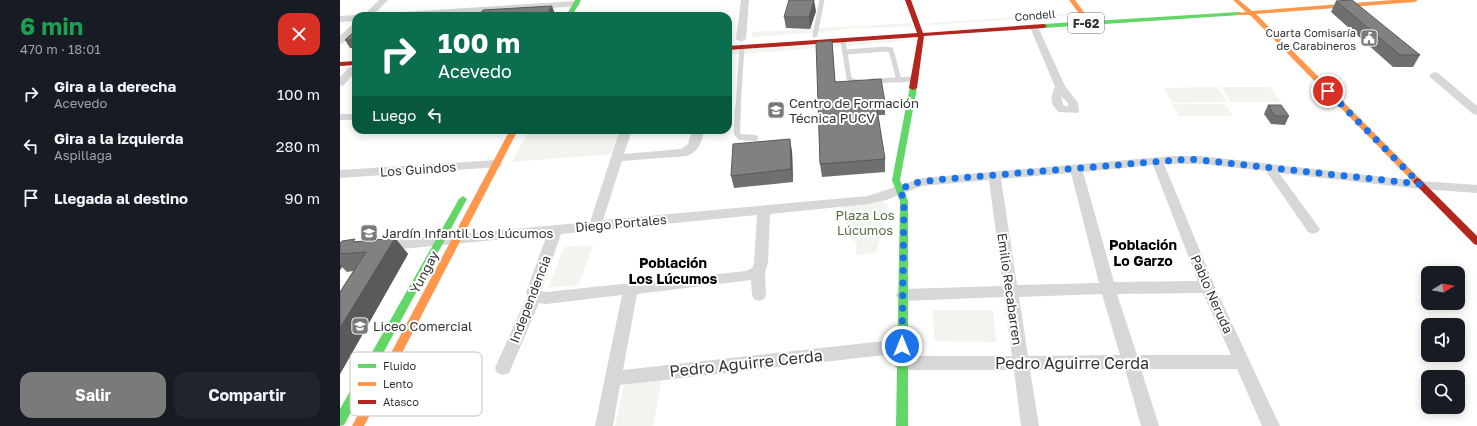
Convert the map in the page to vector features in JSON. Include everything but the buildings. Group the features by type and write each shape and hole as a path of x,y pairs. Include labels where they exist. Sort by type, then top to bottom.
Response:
{"main road":[{"path":"902,426 904,201 897,184 896,176 915,79 920,32 908,0"},
{"path":"1072,0 1084,16 1095,22"},
{"path":"1236,0 1251,13 1477,242"},
{"name":"Condell","path":"732,41 742,43 843,41 1084,16 1339,0"},
{"name":"Condell","path":"732,47 742,43 815,35 1034,28 1095,22 1251,13 1415,0"},
{"path":"571,12 577,2"},
{"path":"340,64 352,67"},
{"path":"340,71 352,69"},
{"name":"Yungay","path":"397,352 512,134"},
{"path":"480,169 488,154"},
{"name":"Yungay","path":"378,352 466,193"},
{"name":"Yungay","path":"340,421 350,403"},
{"name":"Yungay","path":"358,426 363,416"}],"street":[{"path":"371,12 384,0"},
{"path":"742,43 745,0"},
{"path":"442,12 577,2"},
{"path":"340,19 352,18"},
{"path":"1034,28 1060,87"},
{"path":"340,41 352,34"},
{"path":"340,83 352,71"},
{"path":"1434,75 1477,112"},
{"path":"340,117 352,116"},
{"path":"595,226 625,134"},
{"path":"617,158 683,153 690,151 695,143 697,134"},
{"name":"Diego Portales","path":"371,247 873,200 922,182 1157,161 1201,160 1477,189"},
{"name":"Pablo Neruda","path":"1157,161 1208,287 1271,426"},
{"name":"Los Guindos","path":"340,174 480,169 496,164"},
{"path":"1269,167 1313,229"},
{"path":"1076,168 1108,288 1150,426"},
{"name":"Emilio Recabarren","path":"994,175 1030,426"},
{"path":"758,295 758,272 761,262 764,210"},
{"name":"Independencia","path":"503,368 534,296 533,292 556,229"},
{"path":"534,296 546,298 630,290 747,276 758,272"},
{"path":"903,295 1108,288 1208,287"},
{"path":"604,426 630,290"},
{"name":"Pedro Aguirre Cerda","path":"614,378 902,346"},
{"name":"Pedro Aguirre Cerda","path":"902,363 1242,362"}],"lane":[{"path":"815,35 822,0"},
{"path":"843,41 846,52 849,78 854,82 915,79"},
{"path":"742,43 736,133 740,137 755,138"},
{"path":"846,52 886,48 891,50 899,80"}],"green space":[{"path":"1074,13 1076,15 931,25 930,23"},
{"path":"911,23 912,25 910,27 852,28 825,32 752,37 752,32"},
{"path":"907,39 894,42 732,55 732,50"},
{"path":"1217,87 1227,102 1172,103 1164,88"},
{"path":"1221,87 1270,87 1282,102 1230,102"},
{"path":"1172,104 1224,104 1233,116 1179,116"},
{"path":"527,134 620,134 613,154 512,162"},
{"name":"Plaza Los Lúcumos","path":"883,201 888,206 876,253 856,255 857,245 849,232 841,207"},
{"path":"593,245 579,285 548,288 564,247"},
{"path":"933,310 993,310 996,342 934,341"},
{"path":"662,378 653,426 615,426 625,382"}],"traffic: fast":[{"path":"571,12 578,0"},
{"path":"1044,26 1239,14"},
{"path":"902,426 904,201 896,180 913,88"},
{"path":"378,352 463,199"},
{"path":"340,421 350,403"}],"traffic: slow":[{"path":"1072,0 1084,16 1095,22"},
{"path":"1236,0 1253,15 1417,181"},
{"path":"1239,14 1415,0"},
{"path":"397,352 512,134"},
{"path":"358,426 363,416"}],"traffic: jam":[{"path":"908,0 921,36 913,88"},
{"path":"732,48 1044,26"},
{"path":"340,64 352,63"},
{"path":"1417,181 1477,242"}],"place":[{"name":"Cuarta Comisaría de Carabineros","path":"1369,38"},
{"name":"Centro de Formación Técnica PUCV","path":"776,110"},
{"name":"Jardín Infantil Los Lúcumos","path":"369,233"},
{"name":"Liceo Comercial","path":"360,326"}],"district":[{"name":"Población Lo Garzo","path":"1143,252"},
{"name":"Población Los Lúcumos","path":"673,270"}],"route":[{"path":"902,346 904,201 900,189 915,183 934,180 1190,159 1420,184 1328,91"}]}
